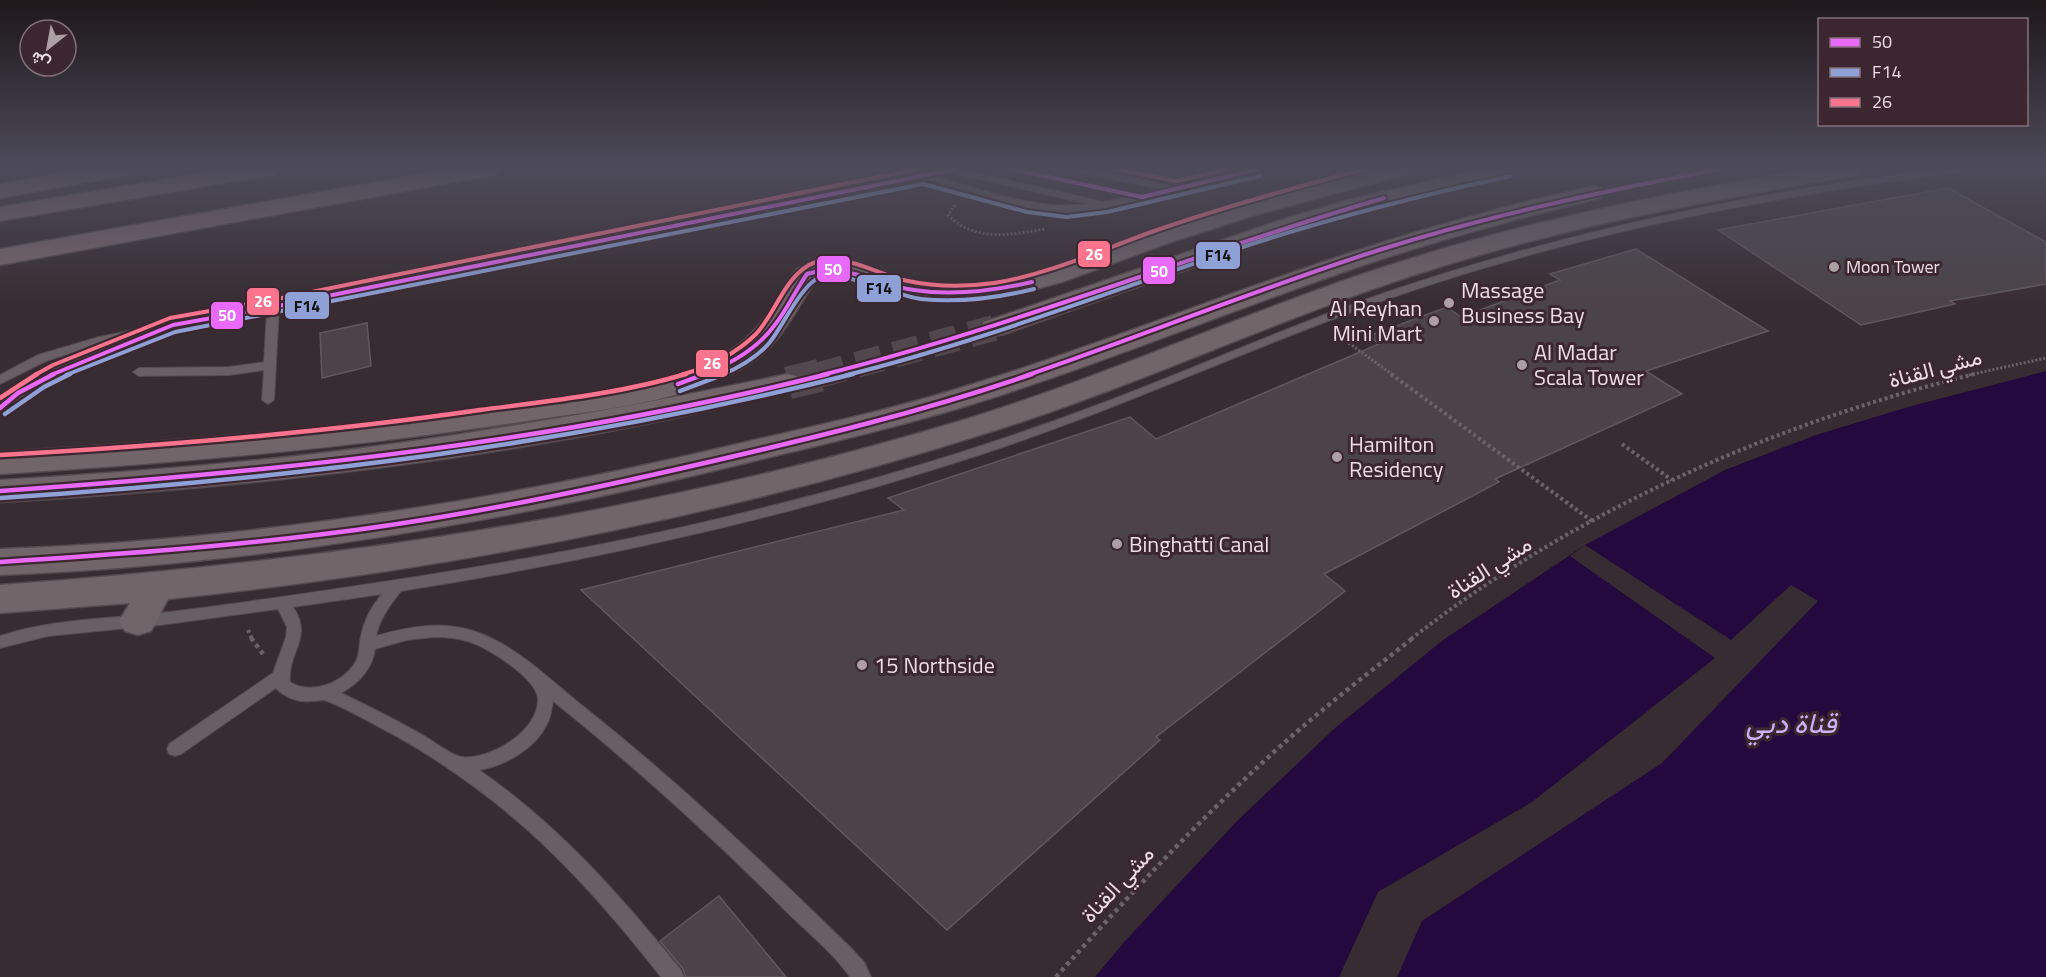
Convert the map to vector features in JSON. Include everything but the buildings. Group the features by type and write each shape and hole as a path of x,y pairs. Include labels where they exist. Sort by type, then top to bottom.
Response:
{"highway":[{"path":"0,257 235,215"}],"street":[{"path":"0,463 177,452 329,438 497,416 652,389 721,368 756,346 769,333 807,274 816,269 839,266 867,278 912,290 955,293 990,291 1038,280 1235,215"},
{"path":"994,328 1290,225 1327,215"},
{"path":"0,562 176,550 362,529 541,498 710,462 902,415 972,394 1160,330 1382,249 1504,215"},
{"path":"0,599 156,588 311,570 453,550 682,505 888,452 981,425 1103,395 1180,354 1348,289 1471,259 1609,215"},
{"path":"1161,385 1180,354"},
{"path":"0,491 226,475 396,455 571,428 788,383"},
{"path":"138,621 156,588"}],"lane":[{"path":"0,380 62,351 103,339 732,215"},
{"path":"0,642 34,631 138,621 397,586 580,554 752,516 919,470 1103,395 1161,385 1400,291 1471,259"},
{"path":"268,400 273,307"},
{"path":"0,408 18,393 57,372 173,325"},
{"path":"139,372 229,371 270,365"},
{"path":"280,677 282,686 288,692 310,695 324,692 352,677 362,666 367,655 367,645 376,615 397,586"},
{"path":"175,749 280,677 294,642 295,627 291,614 282,603"},
{"path":"367,645 413,632 455,633 474,637 489,645 537,679 683,799 762,873 846,958 861,977"},
{"path":"458,765 490,761 520,745 540,722 546,698 537,679"},
{"path":"324,692 414,738 458,765 508,801 556,844 603,892 674,977"}],"path":[{"path":"1319,321 1593,521"},
{"name":"مشي القناة","path":"1056,977 1169,852 1242,780 1312,718 1386,658 1457,606 1526,561 1593,521 1672,480 1749,446 1874,401 1942,382 2046,358"},
{"path":"1622,444 1672,480"}],"water":[{"name":"قناة دبي","path":"2046,371 2046,977 1095,977 1125,941 1236,822 1335,728 1443,640 1585,545 1725,470 1816,435 1908,407"}],"pier":[{"path":"1585,545 1731,640 1791,585 1818,601 1662,763 1422,921 1397,977 1339,977 1378,892 1532,802 1715,658 1570,556"}],"tunnel":[{"path":"819,375 994,328"},
{"path":"788,383 825,374"}],"transit line":[{"name":"26","path":"0,398 14,387 53,365 170,318 272,300 693,215"},
{"name":"50","path":"0,408 18,393 57,372 173,325 730,215"},
{"name":"F14","path":"5,414 44,387 65,376 175,332 768,215"},
{"name":"F14","path":"1048,215 1067,217 1086,215"},
{"name":"26","path":"0,455 316,431 621,390 689,373 725,357 742,346 764,325 798,274 816,262 838,260 906,281 928,284 960,286 993,283 1056,268 1204,215"},
{"name":"50","path":"0,491 226,474 339,462 451,447 674,409 785,385 957,339 1327,215"},
{"name":"F14","path":"0,498 228,480 341,468 454,453 678,414 789,390 946,349 1217,256 1293,231 1354,215"},
{"name":"50","path":"0,562 227,545 363,529 565,494 665,472 842,430 945,402 1061,364 1378,250 1506,215"},
{"name":"50","path":"678,384 719,368 755,346 775,325 807,274 820,270 846,271 900,287 928,292 973,292 1032,282"},
{"name":"F14","path":"680,391 725,374 756,356 771,341 807,288 820,277 839,277 897,295 939,300 987,298 1034,289"}],"place":[{"name":"Moon Tower","path":"1834,267"},
{"name":"Massage Business Bay","path":"1449,303"},
{"name":"Al Reyhan Mini Mart","path":"1434,321"},
{"name":"Al Madar Scala Tower","path":"1522,365"},
{"name":"Hamilton Residency","path":"1337,457"},
{"name":"Binghatti Canal","path":"1117,544"},
{"name":"15 Northside","path":"862,665"}]}
